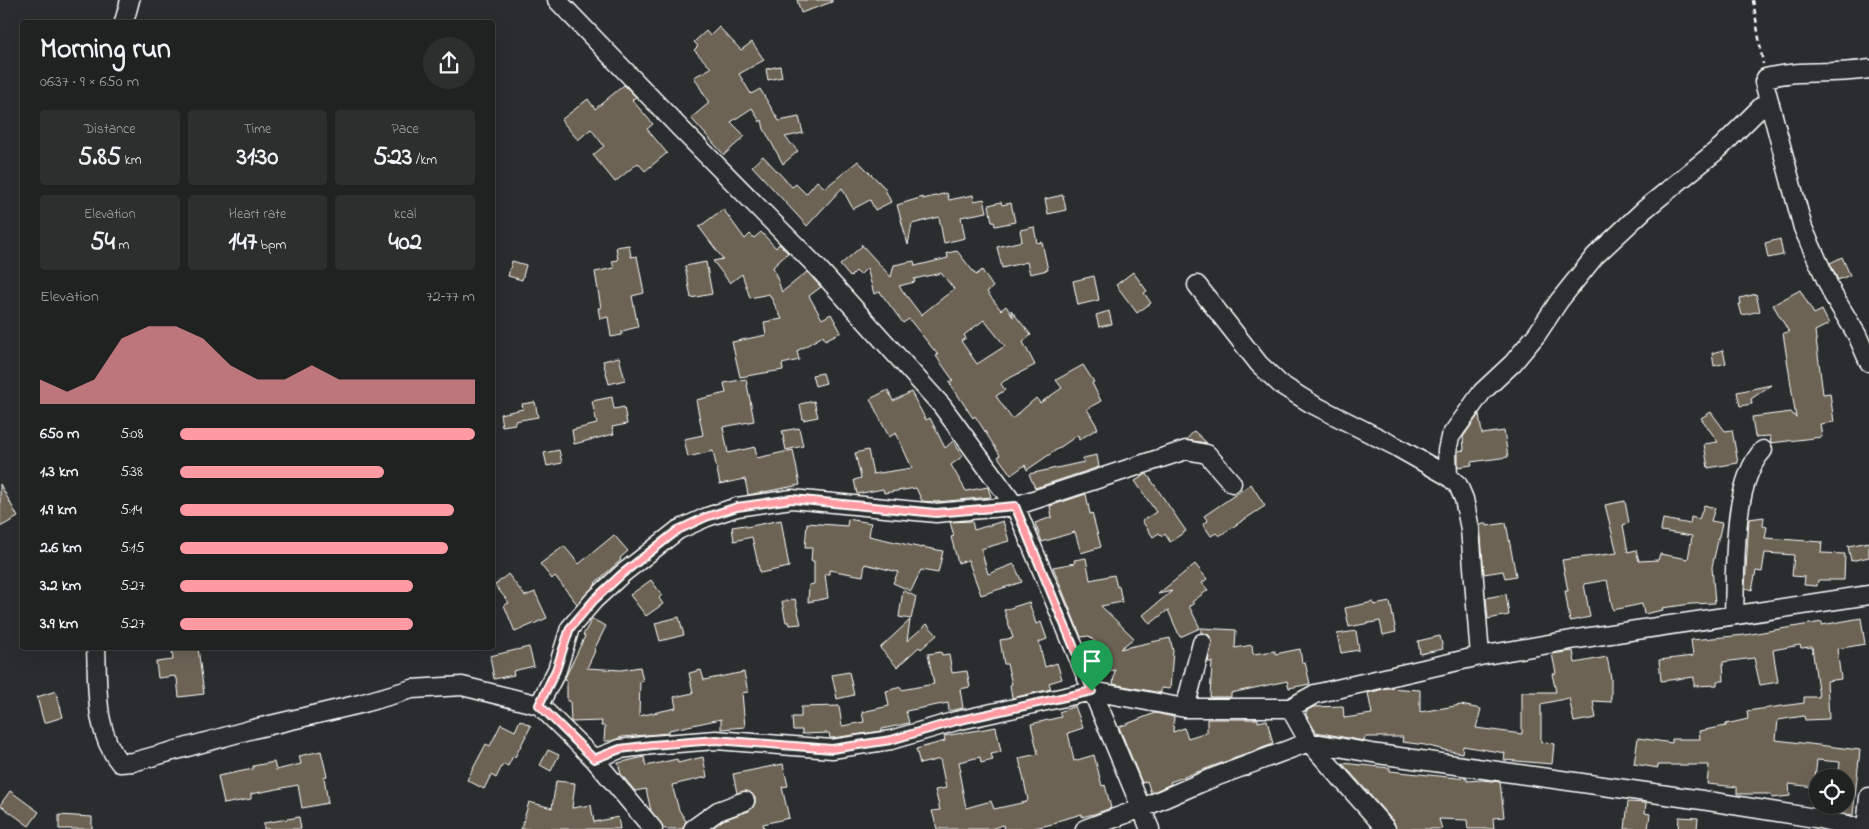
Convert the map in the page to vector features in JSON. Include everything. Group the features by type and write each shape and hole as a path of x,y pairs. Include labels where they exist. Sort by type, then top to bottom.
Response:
{"street":[{"path":"125,20 130,0"},
{"path":"557,0 817,267 942,406 1015,506 1150,829"},
{"path":"1869,69 1846,72 1785,73 1766,78 1764,82 1803,228 1833,295 1869,362"},
{"path":"1448,476 1447,451 1450,437 1482,392 1513,363 1537,334 1559,300 1595,256 1645,209 1721,147 1768,100"},
{"path":"1197,285 1259,364 1280,384 1312,404 1448,476 1458,485 1470,529 1480,656"},
{"path":"539,705 556,670 570,628 594,600 622,574 678,530 706,517 737,507 792,499 936,513 1015,506 1186,450 1207,454 1232,483"},
{"path":"1734,614 1738,523 1744,484 1754,459 1762,450"},
{"path":"594,759 620,749 716,740 832,749 891,740 956,721 1092,691 1185,708 1290,708 1315,694 1480,656 1734,614 1869,595"},
{"path":"1185,708 1202,643"},
{"path":"96,650 100,722 111,752 120,763 134,762 253,729 360,704 412,689 462,686 539,705 594,759 653,829"},
{"path":"1290,708 1309,742 1386,829"},
{"path":"1085,829 1142,808 1207,780 1309,742 1378,754 1702,800 1815,818 1865,829 1869,797"},
{"path":"693,829 718,811 745,801"}],"path":[{"path":"1753,0 1766,78"}],"building":[{"path":"797,0 832,0 832,2 801,13"},
{"path":"719,27 741,50 752,42 764,60 739,74 751,94 760,89 779,121 799,117 803,133 785,137 798,151 783,164 764,129 762,120 760,122 752,108 731,122 745,136 724,155 691,118 709,103 694,77 711,68 694,50 698,46 694,42 706,31 710,36"},
{"path":"780,66 782,77 768,80 766,69"},
{"path":"624,85 636,97 632,100 653,124 647,129 667,153 645,171 638,163 615,182 593,155 604,146 591,129 578,140 561,120 588,99 595,109"},
{"path":"763,156 792,187 796,184 806,194 817,181 825,188 858,161 884,187 891,202 875,210 870,200 853,209 842,188 807,226 752,166"},
{"path":"947,193 949,200 973,195 974,201 984,199 987,212 961,217 965,238 944,243 939,217 912,224 908,245 897,205 923,197 923,199"},
{"path":"1063,195 1066,210 1048,214 1045,199"},
{"path":"1001,202 1002,205 1011,203 1015,222 995,226 994,222 992,222 989,205"},
{"path":"723,209 745,239 750,234 754,238 761,232 776,248 779,244 788,253 773,267 782,292 807,272 809,274 821,287 809,296 822,319 831,314 841,332 825,340 823,336 797,351 799,360 782,364 783,370 740,377 732,342 766,335 764,322 782,319 769,294 750,298 742,274 730,283 713,261 723,259 699,227"},
{"path":"1034,227 1037,243 1042,242 1048,270 1030,274 1027,262 1002,268 997,247 1022,241 1020,230"},
{"path":"1780,239 1783,255 1768,258 1765,243"},
{"path":"861,244 891,277 894,265 914,261 915,266 948,258 947,253 957,251 976,275 982,270 993,287 987,292 1001,310 1006,306 1013,317 1011,310 1031,335 1023,342 1035,365 1004,381 1001,384 1005,390 996,396 1012,419 1036,398 1040,403 1062,388 1056,380 1083,365 1094,382 1092,383 1101,401 1087,409 1098,428 1079,440 1078,435 1027,470 1025,465 1011,475 998,457 1000,455 975,416 973,418 949,382 953,380 936,356 938,355 909,319 903,323 880,292 874,294 867,268 860,275 856,271 850,277 840,265 862,246","holes":["941,273 954,289 921,315 899,286 915,282 914,279","984,320 1005,346 977,364 961,341 966,338 964,335"]},
{"path":"629,245 631,257 637,256 644,293 632,296 638,327 622,331 622,335 611,337 608,317 600,319 598,308 601,308 595,272 614,268 612,261 618,260 616,247"},
{"path":"1842,257 1850,275 1838,280 1830,263"},
{"path":"512,261 526,265 522,280 508,276"},
{"path":"706,262 712,294 691,298 685,266"},
{"path":"1133,272 1147,291 1144,293 1151,303 1137,313 1116,285"},
{"path":"1094,276 1099,300 1078,305 1073,281"},
{"path":"1800,290 1814,314 1822,310 1829,324 1815,331 1823,394 1830,393 1834,422 1820,424 1822,437 1771,443 1770,436 1755,437 1752,417 1791,412 1796,418 1783,333 1789,332 1773,305"},
{"path":"1756,294 1760,311 1742,315 1739,304 1741,304 1740,298"},
{"path":"1109,311 1112,324 1099,327 1096,315"},
{"path":"1723,350 1726,363 1714,366 1712,353"},
{"path":"619,357 625,380 609,384 603,361"},
{"path":"823,373 826,383 815,386 812,375"},
{"path":"746,379 754,421 723,427 728,453 755,447 757,458 793,450 800,485 748,495 745,479 720,484 713,451 688,457 684,439 703,435 696,400 726,393 724,383"},
{"path":"1771,385 1751,399 1752,404 1740,406 1737,392"},
{"path":"888,390 893,401 911,392 926,420 930,418 945,448 953,441 963,456 951,465 966,491 988,487 991,497 936,502 922,501 916,488 884,493 883,489 857,494 854,480 861,478 855,453 868,450 873,474 912,468 896,433 889,437 870,399"},
{"path":"612,397 614,409 624,407 627,424 612,427 614,434 574,444 572,430 597,424 592,401"},
{"path":"814,401 818,417 803,420 800,404"},
{"path":"535,402 538,417 515,421 515,424 502,426 500,414 523,409 522,404"},
{"path":"1711,412 1725,431 1732,430 1738,463 1708,468 1704,444 1718,442 1701,418"},
{"path":"1479,414 1482,434 1504,431 1508,457 1471,462 1472,465 1458,467 1458,451 1464,450 1463,437"},
{"path":"799,428 803,446 786,450 782,431"},
{"path":"1194,431 1207,443 1186,440"},
{"path":"559,450 562,463 547,466 544,453"},
{"path":"1097,455 1099,467 1035,488 1029,474 1084,462 1083,458"},
{"path":"1147,474 1186,531 1170,542 1165,534 1162,536 1159,533 1153,537 1142,521 1156,512 1135,481"},
{"path":"0,484 18,517 0,527"},
{"path":"1251,484 1265,506 1219,536 1216,533 1211,536 1203,524 1208,521 1204,516"},
{"path":"1086,494 1090,514 1092,513 1101,547 1081,553 1075,532 1042,542 1035,523 1052,517 1050,506"},
{"path":"1625,501 1629,523 1623,525 1628,552 1636,550 1639,561 1658,560 1660,554 1688,559 1692,536 1661,531 1663,519 1690,524 1691,517 1699,519 1704,505 1715,508 1711,521 1722,523 1712,567 1715,603 1662,608 1663,610 1644,614 1642,604 1613,610 1607,580 1584,584 1590,617 1570,621 1565,591 1568,591 1562,560 1617,553 1605,505"},
{"path":"1764,517 1763,526 1767,527 1765,538 1822,542 1821,553 1845,554 1844,580 1818,580 1817,586 1804,585 1805,577 1792,576 1794,555 1765,553 1762,572 1756,571 1752,590 1745,588 1749,519"},
{"path":"848,519 871,523 869,536 943,551 938,573 921,570 911,591 893,583 898,572 865,564 863,576 829,570 829,574 825,574 828,598 808,602 809,585 814,584 814,561 811,561 812,548 805,548 807,523 847,526"},
{"path":"781,520 789,567 760,573 752,537 734,541 732,527 745,525 746,527"},
{"path":"972,521 974,530 1003,521 1009,541 981,549 988,574 1014,564 1022,582 981,595 968,560 958,563 951,537 954,536 950,522"},
{"path":"1487,523 1487,526 1506,523 1516,576 1505,578 1503,571 1484,574 1480,525"},
{"path":"614,535 628,551 620,558 621,560 595,583 577,604 555,576 552,579 540,564 564,546 579,564"},
{"path":"1869,542 1869,557 1851,561 1848,546"},
{"path":"1086,558 1090,580 1114,575 1117,587 1119,586 1122,602 1101,606 1134,638 1120,649 1170,638 1173,651 1170,689 1161,688 1161,693 1113,684 1115,670 1097,675 1091,660 1109,655 1089,636 1081,637 1053,567 1075,563 1074,560"},
{"path":"1195,564 1207,579 1202,583 1208,590 1192,602 1194,604 1189,606 1200,628 1180,637 1168,610 1150,624 1143,615 1172,591 1158,594"},
{"path":"508,574 525,596 535,592 547,618 515,632 504,605 509,603 495,585"},
{"path":"651,580 662,595 659,598 663,604 646,616 630,595"},
{"path":"903,590 916,597 911,619 899,617"},
{"path":"1506,594 1509,615 1488,619 1486,598"},
{"path":"795,599 801,624 790,625 789,622 786,622 782,602"},
{"path":"1029,602 1036,624 1041,622 1047,639 1039,642 1045,667 1057,663 1062,679 1049,683 1051,689 1012,698 1010,685 1012,684 1007,664 1004,664 1000,640 1013,638 1004,610"},
{"path":"1373,602 1374,605 1390,602 1396,632 1383,635 1380,621 1349,627 1345,608"},
{"path":"679,617 684,635 660,641 655,623"},
{"path":"1861,618 1865,644 1837,649 1841,679 1827,681 1829,719 1805,720 1804,716 1778,720 1776,740 1860,750 1854,806 1854,769 1839,769 1840,762 1817,760 1816,769 1809,769 1809,786 1789,784 1790,796 1772,798 1771,794 1737,794 1737,787 1707,784 1709,765 1658,765 1658,768 1634,764 1638,738 1672,743 1672,739 1700,739 1699,731 1726,726 1726,724 1748,719 1747,711 1804,703 1804,697 1819,697 1812,647 1801,648 1800,645 1773,650 1778,682 1760,685 1754,658 1723,662 1724,681 1717,681 1717,685 1694,686 1694,677 1661,681 1659,660 1693,656 1691,640 1745,635 1822,622 1822,625"},
{"path":"592,619 606,626 587,668 621,670 640,667 643,681 640,681 639,716 676,708 674,697 693,693 689,673 701,670 704,680 744,672 748,692 742,693 745,727 721,729 721,719 669,730 669,733 622,737 611,741 604,741 605,726 601,726 602,721 571,722 570,701 567,701 567,682 564,680 585,636 583,635"},
{"path":"910,620 907,641 927,624 937,635 921,649 919,647 897,667 880,648"},
{"path":"1201,628 1236,630 1235,648 1252,645 1253,654 1275,651 1275,654 1300,649 1302,663 1305,662 1310,684 1289,688 1287,681 1231,693 1231,697 1210,697 1212,662 1208,662 1212,641 1209,635 1201,633"},
{"path":"1356,631 1359,650 1341,653 1337,634"},
{"path":"1440,636 1443,649 1420,654 1418,641"},
{"path":"529,647 534,666 513,671 514,675 494,679 490,656"},
{"path":"198,650 204,694 179,697 177,678 175,676 158,678 156,662 173,660 172,651"},
{"path":"1573,651 1575,663 1607,657 1611,678 1611,702 1593,701 1596,718 1574,722 1569,698 1541,704 1541,742 1554,744 1552,764 1504,760 1505,753 1463,746 1462,753 1444,750 1402,742 1403,737 1365,737 1364,741 1316,732 1306,715 1306,711 1313,707 1343,706 1344,718 1372,714 1368,693 1387,688 1420,690 1420,712 1461,705 1481,709 1476,728 1522,734 1522,692 1556,692 1552,674 1556,673 1552,654"},
{"path":"941,652 942,655 949,654 952,673 967,671 970,687 960,689 963,708 949,711 948,703 906,711 909,723 882,729 882,731 832,738 830,738 829,733 802,734 802,730 793,730 792,717 801,717 801,707 839,706 842,726 864,722 862,712 889,706 886,691 901,687 901,690 934,684 928,654"},
{"path":"849,672 854,695 837,699 832,675"},
{"path":"56,691 63,717 44,723 37,697"},
{"path":"1075,706 1083,728 1068,733 1074,761 1094,755 1102,786 1105,785 1111,808 1094,814 1082,817 1082,814 1057,821 1057,823 1030,829 1004,829 1003,825 990,829 937,829 932,811 940,810 935,790 946,788 940,759 920,764 916,749 945,741 944,736 996,727 1001,752 991,754 993,760 981,763 980,757 959,762 961,772 959,772 966,808 991,801 994,809 1026,802 1028,800 1019,758 1038,754 1031,724 1061,717 1059,712"},
{"path":"1155,713 1174,717 1173,732 1184,728 1188,738 1207,732 1207,719 1258,719 1258,722 1267,720 1273,744 1170,782 1171,784 1151,793 1147,781 1142,783 1119,727"},
{"path":"520,720 531,726 515,757 513,756 508,766 503,764 496,778 491,775 484,789 467,780 486,744 490,746 501,724 515,731"},
{"path":"548,750 559,755 551,771 540,765"},
{"path":"321,751 327,776 324,777 328,803 302,808 298,785 251,794 251,799 224,804 218,776 253,769 253,766 274,762 276,770 301,764 299,756"},
{"path":"644,757 646,766 677,759 678,763 703,757 707,777 672,785 679,810 686,821 683,829 665,829 651,811 646,789 635,791 621,774 618,763"},
{"path":"1342,763 1390,768 1390,771 1467,779 1467,781 1500,782 1504,817 1493,818 1494,829 1468,829 1467,820 1439,819 1442,829 1396,829 1394,822"},
{"path":"783,764 788,786 782,787 789,818 763,824 764,829 711,829 723,820 749,811 755,803 755,798 751,793 746,791 737,793 733,774"},
{"path":"556,781 575,783 572,808 591,805 594,822 618,817 620,829 521,829 529,802 552,808"},
{"path":"10,791 39,812 29,826 0,805"},
{"path":"1628,802 1646,803 1645,813 1650,814 1648,829 1625,829"},
{"path":"59,815 92,817 92,829 59,829"},
{"path":"299,817 301,829 264,829 264,823"},
{"path":"1679,817 1698,818 1697,829 1678,829"}],"route":[{"path":"792,499 936,513 1015,506 1092,691 956,721 891,740 832,749 716,740 620,749 594,759 539,705 556,670 570,628 594,600 622,574 678,530 706,517 737,507 792,499"}]}
